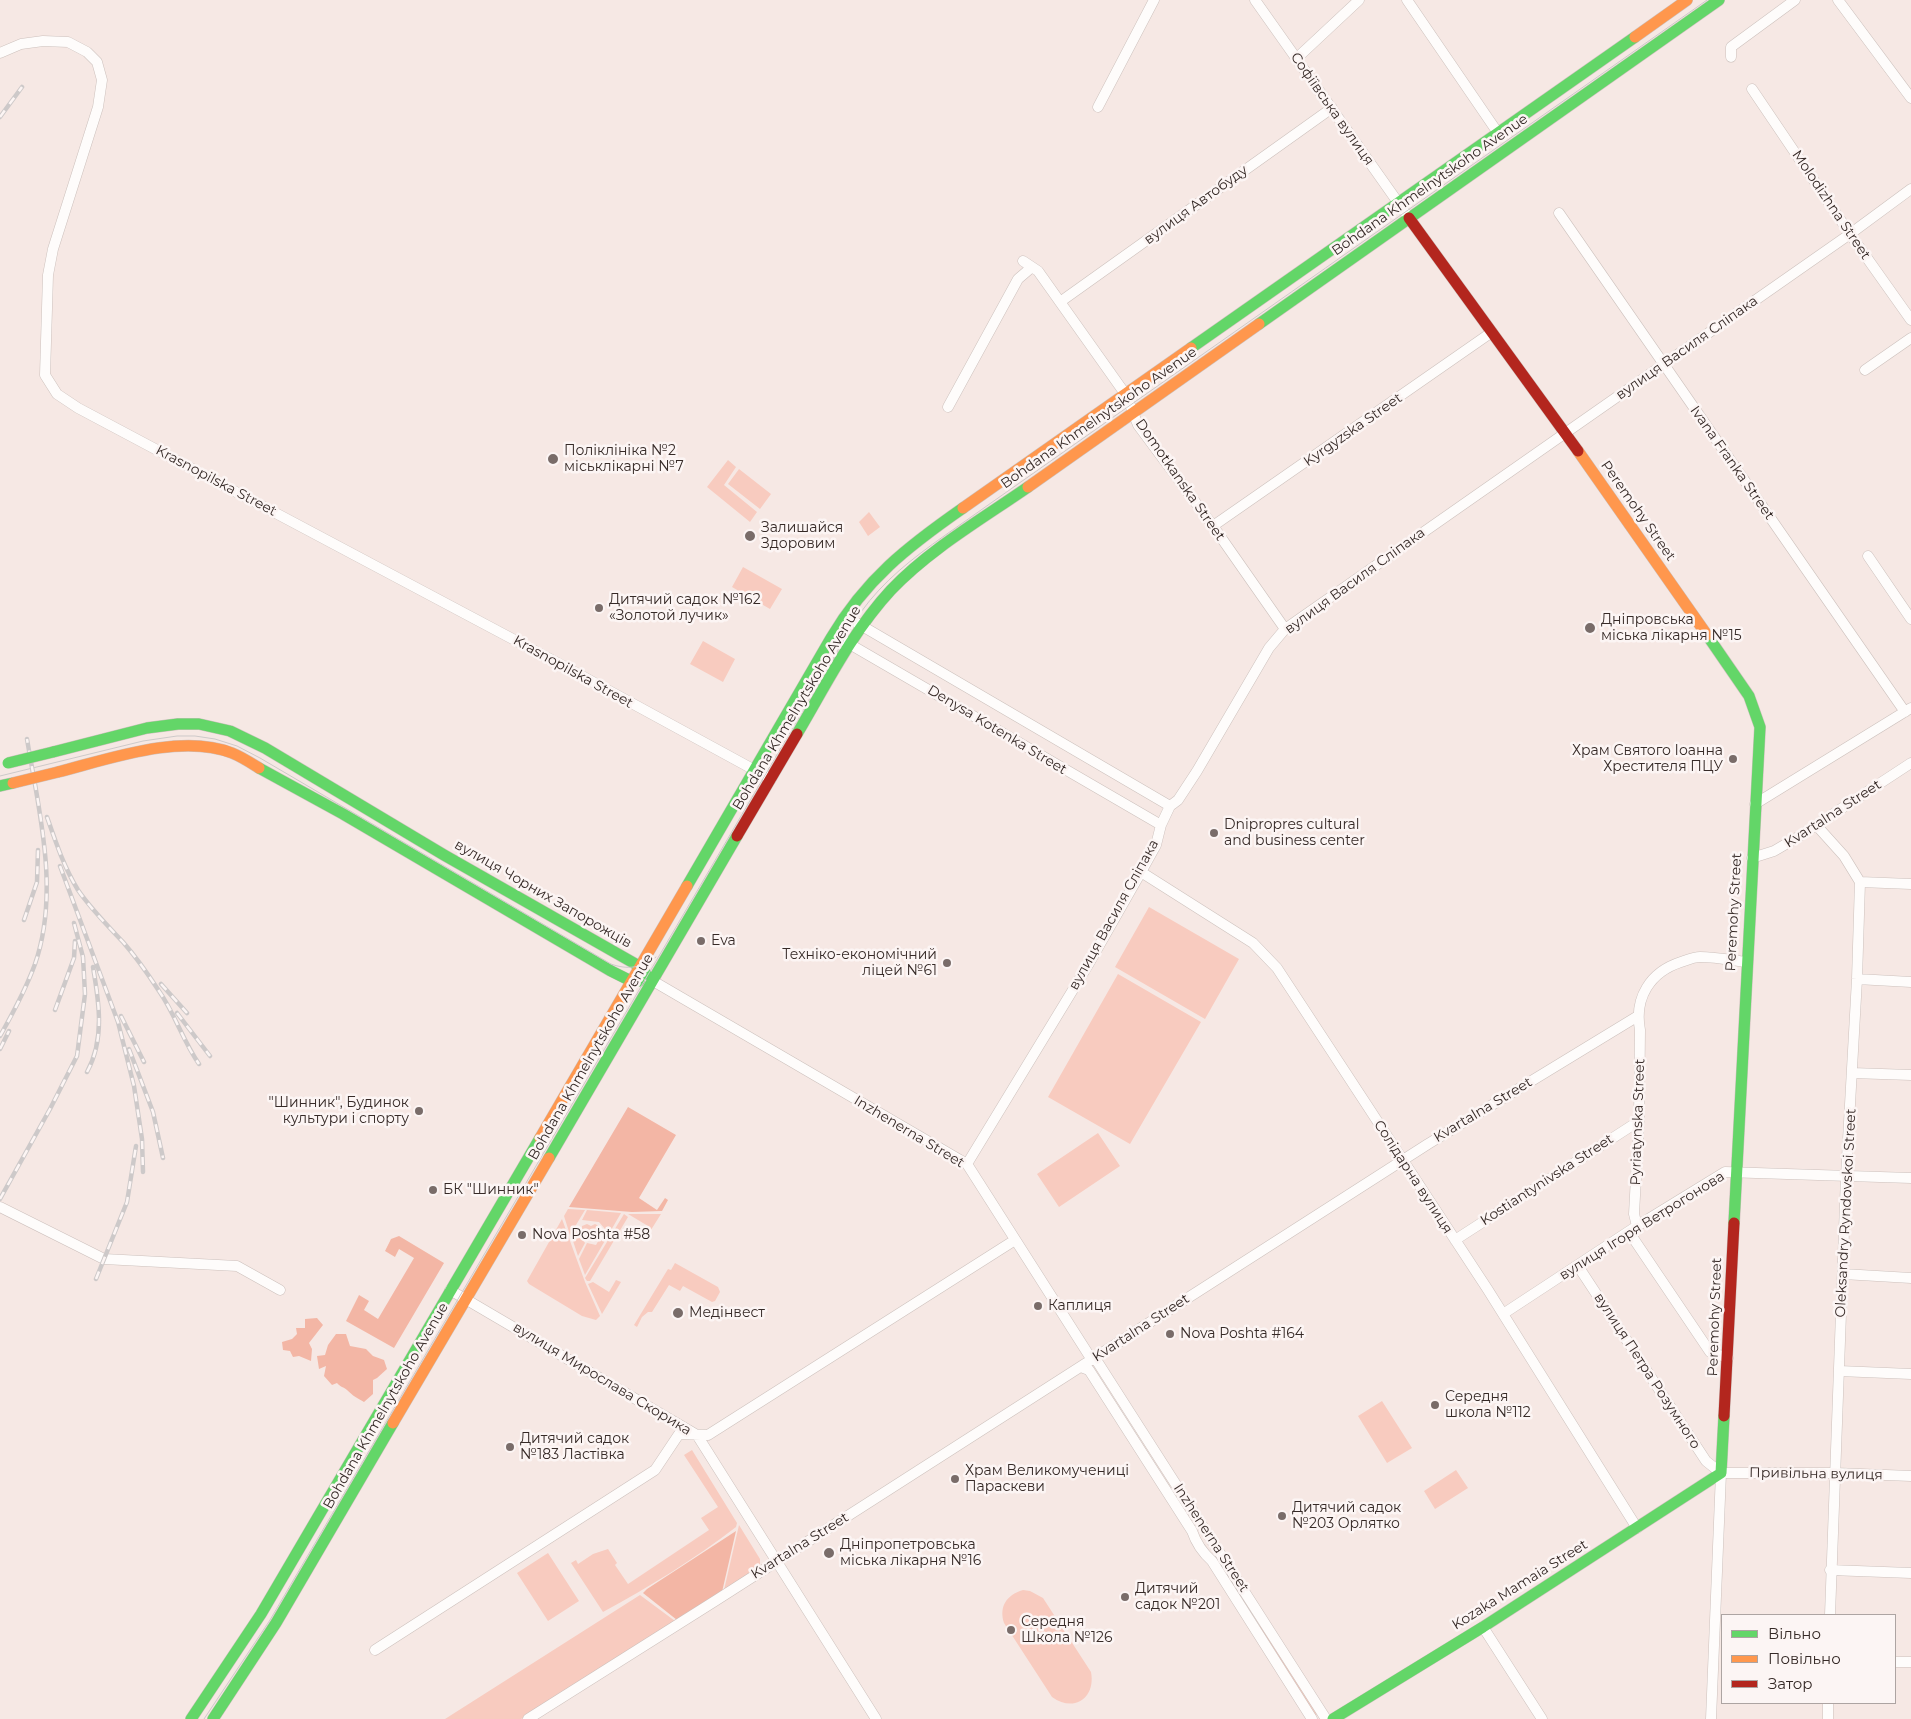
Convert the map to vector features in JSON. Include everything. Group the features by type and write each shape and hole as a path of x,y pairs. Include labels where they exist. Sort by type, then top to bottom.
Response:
{"main road":[{"name":"Bohdana Khmelnytskoho Avenue","path":"191,1719 245,1639 845,616 868,586 902,552 1687,0"},
{"name":"Bohdana Khmelnytskoho Avenue","path":"213,1719 260,1649 314,1559 850,644 888,593 916,566 1719,0"},
{"name":"Peremohy Street","path":"1409,218 1565,433 1749,695 1757,710 1760,727 1746,962 1721,1473"},
{"name":"вулиця Чорних Запорожців","path":"4,764 140,730 178,724 199,724 230,731 265,748 409,835 639,966 653,981"},
{"path":"0,786 157,748 191,745 222,750 244,758 343,814 618,975 631,981 653,981"},
{"path":"529,923 537,909"},
{"path":"558,1106 574,1115"},
{"name":"Kozaka Mamaia Street","path":"1333,1719 1483,1627 1721,1473"}],"street":[{"path":"1098,108 1154,0"},
{"name":"Софіївська вулиця","path":"1255,0 1409,218"},
{"path":"1297,58 1360,0"},
{"path":"1407,0 1498,133"},
{"path":"1731,58 1731,47 1795,0"},
{"path":"1838,0 1911,98"},
{"name":"Krasnopilska Street","path":"0,53 21,44 68,42 88,52 97,62 102,80 98,107 53,249 48,275 45,375 57,394 78,408 564,666 771,779"},
{"name":"Molodizhna Street","path":"1752,88 1850,234 1911,320"},
{"name":"вулиця Автобуду","path":"1060,302 1332,108"},
{"name":"вулиця Василя Сліпака","path":"967,1164 1088,965 1141,872 1156,845 1161,825 1170,806 1178,800 1197,771 1269,648 1285,629 1850,234 1911,189"},
{"name":"Ivana Franka Street","path":"1559,213 1908,710"},
{"name":"Domotkanska Street","path":"1023,261 1038,270 1126,395 1138,425 1213,526 1285,629"},
{"path":"948,407 1018,279 1032,267"},
{"name":"Kyrgyzska Street","path":"1213,526 1492,332"},
{"path":"1865,370 1911,338"},
{"path":"1868,556 1911,619"},
{"name":"Denysa Kotenka Street","path":"845,616 1170,806"},
{"name":"Denysa Kotenka Street","path":"834,635 1161,825"},
{"path":"1755,804 1908,710"},
{"name":"Kvartalna Street","path":"1752,858 1774,851 1817,826 1861,795 1911,764"},
{"path":"1817,826 1844,856 1860,882 1911,884"},
{"name":"Солідарна вулиця","path":"1141,872 1241,935 1264,953 1288,984 1503,1314 1637,1528"},
{"name":"Oleksandry Ryndovskoi Street","path":"1830,1614 1830,1570 1846,1176 1857,979 1860,882"},
{"path":"1638,1016 1642,997 1655,975 1671,965 1698,957 1746,962"},
{"path":"1857,979 1911,982"},
{"name":"Inzhenerna Street","path":"653,981 967,1164 1326,1719"},
{"name":"Kvartalna Street","path":"528,1719 1403,1161 1638,1016"},
{"name":"Pyriatynska Street","path":"1633,1229 1639,1121 1640,1030 1638,1016"},
{"path":"1852,1073 1911,1075"},
{"name":"Kostiantynivska Street","path":"1455,1240 1639,1121"},
{"name":"вулиця Ігоря Ветрогонова","path":"1503,1314 1633,1229 1725,1172 1911,1178"},
{"path":"0,1207 104,1259 237,1266 280,1290"},
{"path":"1633,1229 1710,1352 1728,1358"},
{"path":"375,1650 655,1470 679,1434 708,1435 1015,1240"},
{"name":"вулиця Петра Розумного","path":"1578,1266 1706,1461 1721,1473"},
{"path":"1843,1274 1911,1278"},
{"name":"вулиця Мирослава Скорика","path":"450,1290 697,1434 876,1719"},
{"path":"408,1362 424,1371"},
{"name":"Inzhenerna Street","path":"1081,1366 1089,1370 1192,1531 1205,1555 1220,1575 1312,1719"},
{"path":"1839,1371 1911,1374"},
{"name":"Привільна вулиця","path":"1721,1473 1835,1473 1911,1476"},
{"name":"Peremohy Street","path":"1711,1719 1721,1473"},
{"path":"298,1550 314,1559"},
{"path":"1830,1570 1911,1573"},
{"path":"1483,1627 1542,1719"},
{"path":"1896,1662 1911,1662"},
{"path":"1828,1704 1828,1719"}],"shaded area":[{"path":"728,460 736,467 724,485 757,512 750,522 707,487"},
{"path":"739,469 771,494 760,509 728,484"},
{"path":"869,512 880,527 868,536 859,522"},
{"path":"743,567 782,589 770,609 732,587"},
{"path":"703,641 735,659 723,682 690,664"},
{"path":"1149,907 1239,959 1205,1019 1115,967"},
{"path":"1118,974 1201,1022 1130,1144 1048,1097"},
{"path":"628,1107 676,1135 639,1198 657,1210 665,1198 668,1200 662,1211 632,1212 569,1207"},
{"path":"1098,1133 1120,1166 1059,1207 1037,1174"},
{"path":"568,1209 585,1210 570,1235 564,1216"},
{"path":"587,1210 621,1213 585,1275 579,1259 587,1243 596,1245 605,1229 599,1222 582,1220"},
{"path":"624,1214 628,1217 590,1281 587,1281 585,1278"},
{"path":"628,1214 661,1214 644,1241 641,1239 648,1226"},
{"path":"562,1219 585,1282 600,1316 596,1320 582,1316 527,1281"},
{"path":"587,1224 599,1226 599,1231 595,1233 595,1238 591,1241 587,1238 587,1233 582,1231 582,1226"},
{"path":"577,1229 585,1243 578,1256 572,1238"},
{"path":"399,1236 444,1263 394,1348 346,1321 359,1295 369,1301 364,1310 378,1319 414,1258 399,1249 395,1257 385,1251 391,1239"},
{"path":"675,1263 718,1287 720,1292 715,1301 712,1302 683,1286 680,1291 669,1285 652,1312 648,1312 642,1317 637,1327 634,1325 668,1269 671,1270"},
{"path":"616,1280 621,1282 602,1314 588,1284 593,1282 609,1292"},
{"path":"317,1318 323,1325 309,1343 312,1349 311,1361 299,1356 293,1357 290,1351 283,1350 282,1342 292,1339 297,1334 296,1328 305,1328 305,1319"},
{"path":"336,1334 346,1334 350,1346 366,1349 373,1356 384,1360 387,1369 373,1380 373,1394 364,1402 337,1383 332,1385 324,1376 326,1366 319,1369 317,1356 325,1355 328,1345"},
{"path":"1382,1401 1412,1448 1387,1463 1358,1416"},
{"path":"692,1450 737,1523 736,1527 671,1572 603,1612 571,1563 576,1560 578,1564 593,1554 608,1549 617,1563 615,1565 628,1584 709,1530 701,1518 718,1507 684,1455"},
{"path":"1456,1470 1468,1488 1435,1509 1424,1491"},
{"path":"739,1525 760,1559 760,1567 724,1590"},
{"path":"736,1531 722,1592 677,1620 643,1593 647,1589"},
{"path":"548,1553 579,1601 548,1621 517,1573"},
{"path":"1023,1590 1030,1591 1043,1598 1091,1672 1092,1681 1090,1689 1087,1696 1082,1700 1068,1704 1052,1697 1004,1623 1002,1612 1005,1602 1012,1595"},
{"path":"640,1595 675,1621 521,1719 445,1719"},
{"path":"1263,1624 1320,1712 1313,1717 1256,1628"}],"tram line":[{"path":"204,1719 270,1620 847,635 861,612 879,590 899,571 944,536 1707,0"},
{"path":"0,776 143,741 177,736 215,739 237,746 260,758 611,964 635,967 646,964 656,957"}],"railway":[{"path":"0,117 22,87"},
{"path":"0,1036 35,964 42,937 46,909 45,851 27,739"},
{"path":"47,817 64,864 78,890 146,972 165,1000 199,1064"},
{"path":"24,920 37,882 38,850"},
{"path":"60,866 118,1022 134,1086 142,1139 143,1172"},
{"path":"0,1199 77,1056 85,994 83,957 74,923"},
{"path":"55,1010 74,958 75,941"},
{"path":"87,1072 96,1047 99,1020 93,967"},
{"path":"161,984 187,1013"},
{"path":"177,1013 210,1056"},
{"path":"121,1016 144,1062"},
{"path":"0,1049 9,1031"},
{"path":"129,1049 153,1112 163,1158"},
{"path":"96,1279 127,1202 136,1146"}],"traffic: fast":[{"path":"1259,324 1719,0"},
{"path":"1191,348 1635,37"},
{"path":"797,734 852,641 891,590 939,548 1028,487"},
{"path":"687,886 844,617 873,581 889,566 924,536 963,508"},
{"path":"1707,635 1749,696 1760,727 1734,1223"},
{"path":"53,752 147,728 178,724 199,724 230,731 265,748 444,855 639,966 646,974"},
{"path":"8,763 53,752"},
{"path":"259,768 343,814 611,971 631,981 639,981"},
{"path":"0,786 13,783"},
{"path":"549,1158 737,836"},
{"path":"191,1719 261,1614 540,1138"},
{"path":"1333,1719 1483,1627 1721,1473 1724,1416"},
{"path":"213,1719 276,1623 393,1423"}],"traffic: slow":[{"path":"1635,37 1687,0"},
{"path":"1028,487 1259,324"},
{"path":"963,508 1191,348"},
{"path":"1578,451 1707,635"},
{"path":"58,772 145,750 190,746 212,748 232,753 259,768"},
{"path":"13,783 58,772"},
{"path":"540,1138 687,886"},
{"path":"393,1423 549,1158"}],"traffic: jam":[{"path":"1409,218 1578,451"},
{"path":"737,836 797,734"},
{"path":"1724,1416 1734,1223"}],"place":[{"name":"Поліклініка №2 міськлікарні №7","path":"553,459"},
{"name":"Залишайся Здоровим","path":"750,536"},
{"name":"Дитячий садок №162 «Золотой лучик»","path":"599,608"},
{"name":"Дніпровська міська лікарня №15","path":"1590,628"},
{"name":"Храм Святого Іоанна Хрестителя ПЦУ","path":"1733,759"},
{"name":"Dnipropres cultural and business center","path":"1214,833"},
{"name":"Eva","path":"701,941"},
{"name":"Техніко-економічний ліцей №61","path":"947,963"},
{"name":"\"Шинник\", Будинок культури і спорту","path":"419,1111"},
{"name":"БК \"Шинник\"","path":"433,1190"},
{"name":"Nova Poshta #58","path":"522,1235"},
{"name":"Каплиця","path":"1038,1306"},
{"name":"Медінвест","path":"678,1313"},
{"name":"Nova Poshta #164","path":"1170,1334"},
{"name":"Середня школа №112","path":"1435,1405"},
{"name":"Дитячий садок №183 Ластівка","path":"510,1447"},
{"name":"Храм Великомучениці Параскеви","path":"955,1479"},
{"name":"Дитячий садок №203 Орлятко","path":"1282,1516"},
{"name":"Дніпропетровська міська лікарня №16","path":"829,1553"},
{"name":"Дитячий садок №201","path":"1125,1597"},
{"name":"Середня Школа №126","path":"1011,1630"}]}
